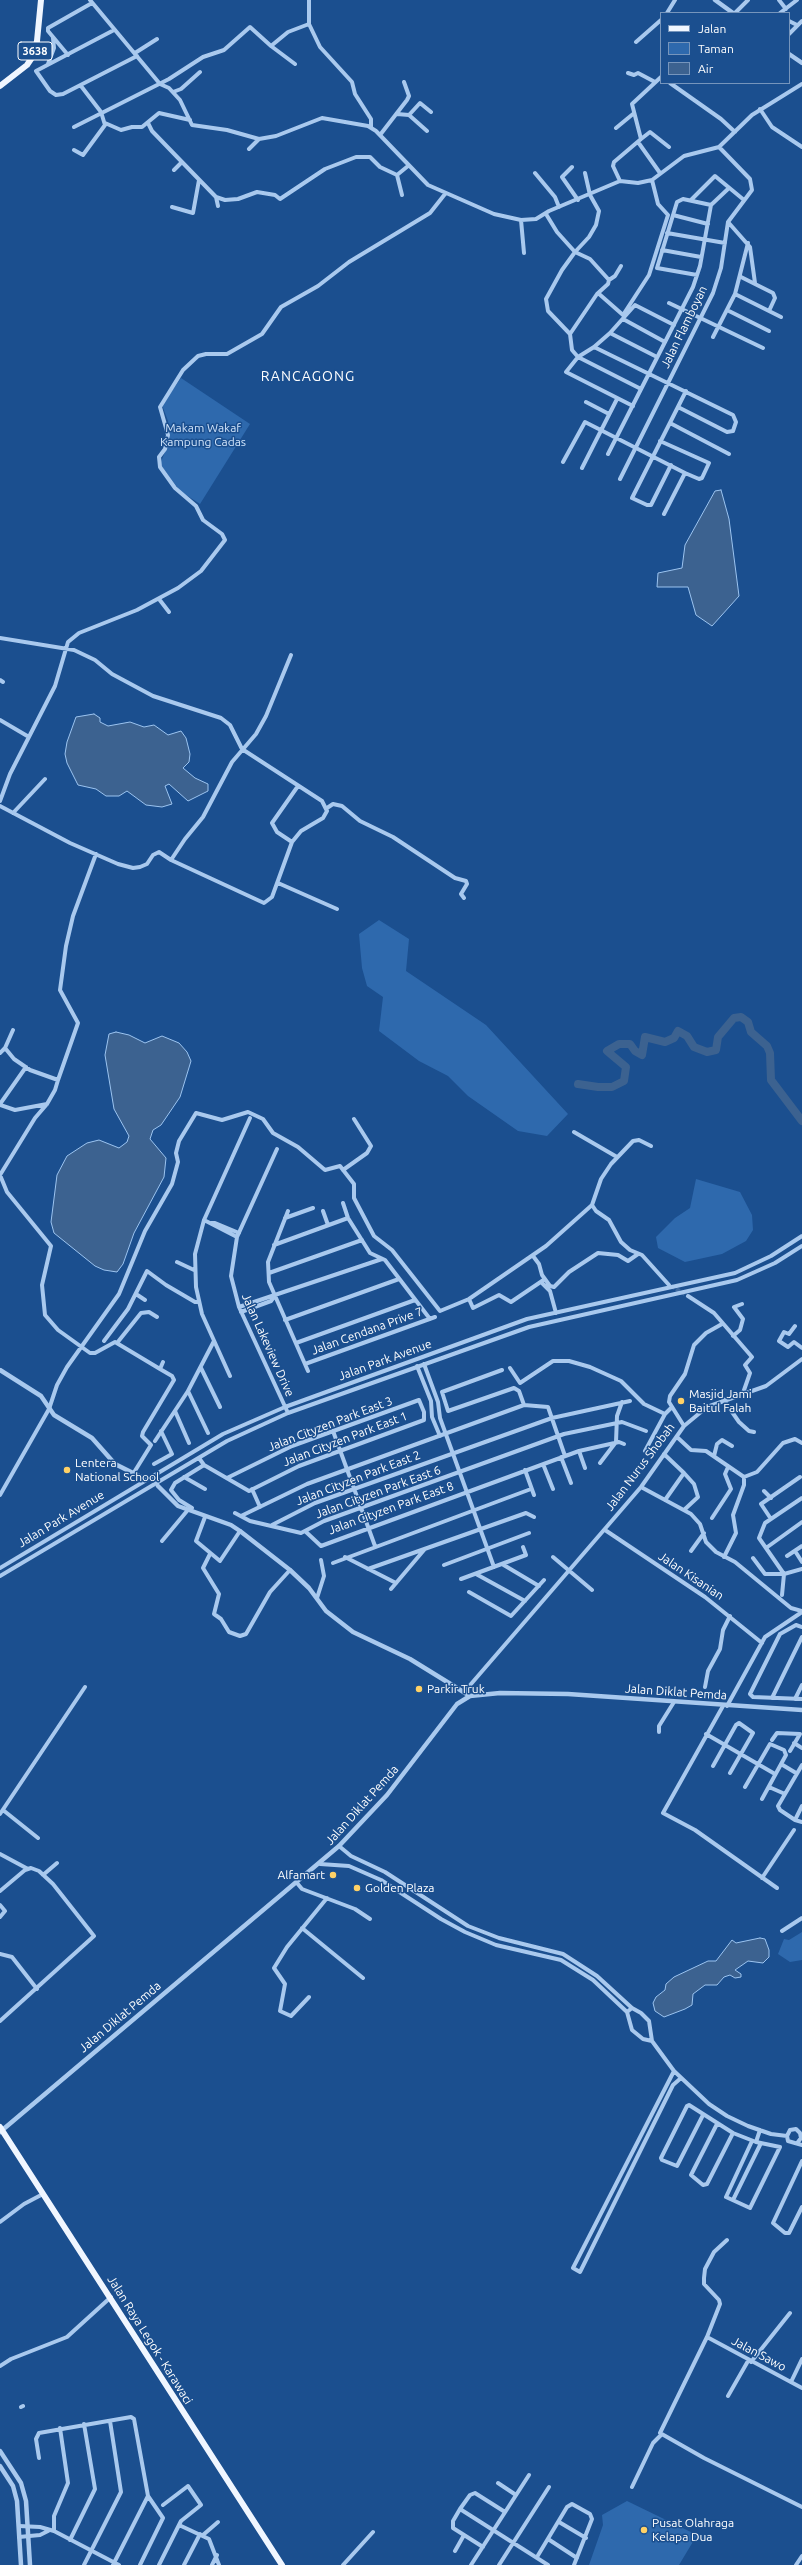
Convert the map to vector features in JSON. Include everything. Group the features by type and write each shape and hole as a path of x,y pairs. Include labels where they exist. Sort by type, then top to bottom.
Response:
{"main road":[{"name":"3638","path":"0,86 27,65 33,56 37,41 41,0"},
{"name":"Jalan Raya Legok - Karawaci","path":"1,2130 111,2297 181,2410 282,2565"}],"street":[{"path":"309,0 310,24 320,47 352,82 356,94 370,119 371,127"},
{"path":"668,12 674,0"},
{"path":"714,0 732,12"},
{"path":"735,12 748,0"},
{"path":"779,0 786,9"},
{"path":"782,12 797,0"},
{"path":"68,55 53,38 48,28 91,1 160,84 173,92 184,108 192,125 199,128 227,130 260,139 276,136 322,118 371,127 420,179 445,194 494,214 521,220 536,219 620,180 638,182 652,180 684,156 718,147 760,110 802,84"},
{"path":"636,42 660,21"},
{"path":"790,33 802,21"},
{"path":"790,22 797,25"},
{"path":"272,46 288,32 310,24"},
{"path":"74,127 101,112 160,84 203,57 224,50 250,27 295,64"},
{"path":"114,30 68,55 34,70 50,91 56,96 81,86 136,55 157,39"},
{"path":"48,65 54,48 53,38"},
{"path":"790,55 802,63"},
{"path":"173,92 181,89 200,72"},
{"path":"628,73 634,75 638,73 655,82"},
{"path":"660,78 633,102 633,114 640,140 660,173"},
{"path":"380,135 397,114 408,97 404,82"},
{"path":"671,84 735,132"},
{"path":"81,86 101,112 105,123 122,130 132,126 142,127 159,113 190,121"},
{"path":"409,115 420,103 431,112"},
{"path":"760,110 772,127 802,147"},
{"path":"397,114 409,115 427,131"},
{"path":"616,128 633,114"},
{"path":"148,122 152,131 199,180 216,197 225,200 238,199 257,192 275,195 280,199 325,169 356,156 370,157 380,167 397,175"},
{"path":"74,150 83,155 105,123"},
{"path":"620,180 613,166 614,162 651,132 669,147"},
{"path":"249,149 260,139"},
{"name":"Jalan Flamboyan","path":"620,479 717,281 728,222 752,190 752,181 718,147"},
{"path":"174,170 182,162"},
{"path":"397,175 408,166"},
{"path":"572,167 562,177 578,200"},
{"path":"535,173 555,197 559,207"},
{"path":"584,173 590,195 599,211 596,225 589,237 575,252 546,299 548,311 570,334 572,350 578,357 641,390"},
{"path":"397,175 402,195"},
{"path":"691,200 714,176 744,200"},
{"path":"172,207 194,213 199,180"},
{"path":"598,293 623,315 649,275 668,215 658,204 652,180"},
{"path":"608,454 682,309 697,275 711,204 729,188"},
{"path":"0,801 10,774 55,686 65,647 79,633 159,599 201,571 225,540 222,534 203,520 196,506 175,488 160,467 159,457 166,449 168,435 160,407 183,370 198,356 206,354 227,354 262,334 282,307 318,286 349,262 430,214 445,194"},
{"path":"216,197 218,206"},
{"path":"697,275 657,268 667,233 679,201 691,200 711,204"},
{"path":"546,214 557,232 575,252 590,259 609,280"},
{"path":"673,215 708,224"},
{"path":"521,220 524,253"},
{"path":"728,222 748,243 752,252 755,283"},
{"path":"667,233 725,243"},
{"path":"713,337 735,294 741,277 748,243"},
{"path":"662,250 701,257"},
{"path":"570,334 598,293 606,286 609,280 615,276 621,266"},
{"path":"741,277 755,283 774,295 769,311"},
{"path":"735,294 781,317"},
{"path":"669,303 763,348"},
{"path":"633,406 566,373 566,369 578,357 594,347 610,333 635,305 674,325"},
{"path":"727,310 769,332"},
{"path":"623,319 665,342"},
{"path":"610,333 657,357"},
{"path":"594,347 668,382 736,417 733,431 727,432 678,407"},
{"path":"671,465 651,505 647,506 632,498 686,391"},
{"path":"582,468 617,398"},
{"path":"586,402 609,414"},
{"path":"563,462 584,422 685,473 701,478 710,463 660,441"},
{"path":"670,423 729,454"},
{"path":"664,514 685,473"},
{"path":"159,599 169,612"},
{"path":"0,638 33,645 65,647 95,660 112,674 153,696 226,721 242,749 322,801 327,808"},
{"path":"171,860 184,839 202,817 226,772 242,749 254,737 263,721 291,655"},
{"path":"0,720 29,737"},
{"path":"13,813 46,779"},
{"path":"292,842 277,832 272,823 298,786"},
{"path":"0,806 96,854 133,868 147,864 157,852 261,903 271,900 292,842 301,830 323,818 327,808 333,804 342,806 360,822 393,837 455,878 466,881 467,884 461,894 464,898"},
{"path":"96,854 75,911 66,946 60,990 78,1023 55,1090 48,1104 35,1118 0,1175 7,1192 51,1246 42,1285 44,1315 58,1330 80,1347 95,1353 117,1343 141,1313 149,1312 157,1317"},
{"path":"278,883 337,909"},
{"path":"0,1053 5,1048 14,1030"},
{"path":"5,1048 14,1059 26,1067 58,1080"},
{"path":"26,1067 0,1105 15,1110 48,1104"},
{"path":"0,1495 49,1409 57,1385 80,1347 119,1294 145,1231 172,1184 178,1162 176,1153 179,1141 196,1113 222,1120 248,1112 263,1119 273,1133 298,1147 325,1170 337,1165 354,1184 354,1198 374,1236 392,1250 438,1309 444,1310 469,1299 510,1269 533,1256 592,1205 602,1179 617,1157 636,1140 651,1146"},
{"path":"230,1376 198,1302 194,1270 198,1238 204,1220 250,1118"},
{"path":"343,1170 368,1153 371,1146 354,1120"},
{"path":"574,1132 617,1157"},
{"name":"Jalan Lakeview Drive","path":"277,1149 238,1235 231,1276 240,1310 288,1414"},
{"path":"343,1204 348,1218 370,1253 382,1259 430,1319"},
{"path":"592,1205 596,1211 609,1220 621,1242 638,1254 669,1285"},
{"path":"285,1218 313,1208"},
{"path":"288,1211 268,1262 269,1273 274,1297 308,1371"},
{"path":"323,1211 328,1225"},
{"path":"274,1244 348,1218"},
{"path":"204,1220 238,1235"},
{"name":"Jalan Park Avenue","path":"0,1568 223,1434 285,1407 509,1325 556,1313 712,1280 735,1273 771,1256 802,1236"},
{"path":"269,1273 362,1240"},
{"name":"Jalan Park Avenue","path":"0,1576 227,1441 288,1414 417,1366 529,1327 714,1287 737,1280 774,1263 802,1246"},
{"path":"543,1280 550,1286 557,1286 569,1272 598,1253 618,1255 628,1261 638,1254"},
{"path":"533,1256 539,1264 543,1280 550,1291 556,1313"},
{"path":"771,1256 774,1263"},
{"path":"240,1310 382,1259"},
{"path":"177,1262 194,1270"},
{"path":"104,1341 128,1309 147,1271 166,1285 195,1302 198,1302"},
{"path":"285,1320 399,1279"},
{"path":"469,1299 473,1308 499,1295 511,1302 543,1280"},
{"path":"136,1294 145,1300"},
{"path":"688,1296 709,1310 752,1357 745,1365 750,1373 743,1393"},
{"path":"296,1343 415,1300"},
{"path":"733,1336 740,1330 743,1319 734,1307 742,1304"},
{"path":"585,1307 587,1314"},
{"name":"Jalan Cendana Prive 7","path":"305,1364 435,1317"},
{"path":"684,1426 669,1402 670,1396 685,1374 694,1345 706,1333 722,1324"},
{"path":"795,1326 789,1334 784,1332 779,1341 788,1347 794,1342 802,1348"},
{"path":"155,1441 188,1391 214,1341"},
{"path":"117,1343 172,1376 174,1380 143,1432 142,1436 151,1445 133,1474"},
{"path":"454,1345 456,1352"},
{"name":"Jalan Nurus Shobah","path":"465,1691 641,1487 684,1426 707,1406 723,1399 766,1386 802,1358"},
{"path":"510,1368 520,1383 552,1361 569,1361 590,1367 620,1381 644,1404 665,1414"},
{"path":"160,1369 163,1362"},
{"path":"424,1364 438,1402 440,1418 494,1567"},
{"path":"417,1366 431,1401 432,1418 440,1436"},
{"path":"201,1368 220,1407"},
{"path":"0,1370 41,1396 49,1409 58,1418 100,1445 115,1464 143,1478"},
{"path":"502,1370 442,1392 448,1411 514,1388 519,1391 524,1405"},
{"path":"188,1391 208,1433"},
{"path":"723,1399 739,1422 749,1432 754,1432"},
{"name":"Jalan Cityzen Park East 1","path":"252,1489 299,1466 424,1420 419,1400"},
{"name":"Jalan Cityzen Park East 3","path":"227,1478 292,1446 419,1400"},
{"name":"Jalan Cityzen Park East 2","path":"272,1525 315,1503 552,1418 630,1401"},
{"path":"600,1463 616,1442 618,1423 617,1416 622,1402"},
{"path":"241,1516 307,1484 524,1405 548,1407 571,1483"},
{"path":"645,1451 665,1414 672,1407"},
{"path":"175,1411 189,1443"},
{"path":"618,1423 622,1422 646,1431"},
{"name":"Jalan Cityzen Park East 6","path":"305,1531 361,1508 558,1436 618,1423"},
{"path":"154,1464 172,1454 161,1431"},
{"path":"333,1432 375,1546"},
{"path":"223,1434 227,1441"},
{"path":"677,1437 693,1451 706,1451 744,1477"},
{"path":"744,1477 757,1472 783,1443 791,1439 802,1441"},
{"path":"714,1456 717,1444 722,1440 732,1446"},
{"path":"616,1442 624,1444"},
{"name":"Jalan Cityzen Park East 8","path":"305,1531 321,1546 368,1527 563,1456 616,1442"},
{"path":"579,1451 585,1468"},
{"path":"664,1454 694,1484 698,1497 684,1510"},
{"path":"199,1458 204,1465 249,1491 252,1489 260,1507"},
{"path":"543,1464 553,1490"},
{"path":"204,1465 174,1483 171,1490 179,1500 190,1509 205,1517 231,1525 240,1531 290,1570 317,1598 326,1611 353,1632 410,1659 465,1691 470,1696"},
{"path":"712,1518 730,1489 726,1474 728,1467"},
{"path":"524,1470 534,1495"},
{"path":"665,1500 684,1473"},
{"path":"184,1477 205,1489"},
{"path":"724,1556 736,1533 733,1515 744,1485 744,1477"},
{"path":"771,1519 761,1504 800,1477"},
{"path":"158,1486 178,1506 190,1509"},
{"path":"641,1487 684,1510 700,1524 706,1542 724,1556 735,1562 791,1608 802,1612"},
{"path":"332,1563 531,1489"},
{"path":"764,1491 771,1498"},
{"path":"782,1595 784,1574 759,1538 764,1524 802,1498"},
{"path":"162,1542 190,1509"},
{"path":"235,1513 250,1521 301,1533 305,1531"},
{"path":"368,1570 526,1513 534,1518"},
{"path":"205,1517 196,1542 217,1560 223,1560 240,1531"},
{"path":"766,1548 802,1522"},
{"name":"Jalan Kisanian","path":"605,1530 730,1616 762,1643"},
{"path":"444,1564 529,1533"},
{"path":"691,1551 704,1533"},
{"path":"787,1556 802,1546"},
{"path":"461,1579 526,1555 523,1547"},
{"path":"391,1589 424,1549"},
{"path":"795,1551 802,1562"},
{"path":"210,1554 203,1568 219,1594 214,1614 222,1620 229,1632 240,1636 246,1634 270,1592 290,1570"},
{"path":"345,1557 396,1584"},
{"path":"553,1557 592,1590"},
{"path":"753,1558 765,1574 784,1574 802,1569"},
{"path":"317,1598 324,1576 322,1560"},
{"path":"502,1564 539,1586"},
{"path":"476,1574 525,1601"},
{"path":"469,1592 511,1616 544,1580"},
{"path":"777,1888 695,1830 663,1813 765,1638 802,1612"},
{"path":"705,1687 708,1671 720,1649 723,1630 730,1616"},
{"path":"802,1627 794,1626 780,1634 750,1694 753,1697 802,1699"},
{"path":"772,1698 802,1637"},
{"path":"795,1699 802,1685"},
{"path":"38,1838 1,1812 85,1687"},
{"name":"Jalan Diklat Pemda","path":"1,2130 320,1864 387,1795 457,1704 470,1696 500,1693 568,1694 725,1706 802,1710"},
{"path":"659,1732 659,1726 674,1702"},
{"path":"713,1766 737,1724 751,1730 753,1733 730,1773"},
{"path":"772,1740 777,1733 800,1734 790,1750"},
{"path":"708,1735 775,1774"},
{"path":"745,1788 771,1743 786,1753 762,1799"},
{"path":"794,1743 802,1748"},
{"path":"781,1764 796,1773"},
{"path":"802,1765 796,1773 778,1808 796,1820 802,1822"},
{"path":"769,1787 785,1794"},
{"path":"796,1820 802,1806"},
{"path":"762,1878 794,1830"},
{"path":"339,1846 352,1856 385,1872 468,1926 499,1938 563,1954 597,1976 632,2008 641,2013 649,2021 652,2040 674,2071 721,2113 760,2130 787,2136"},
{"path":"0,1854 28,1869 34,1869 43,1875 94,1936 0,2021"},
{"path":"43,1875 57,1863"},
{"path":"320,1864 348,1866 381,1880 441,1919 465,1932 496,1945 560,1960 593,1980 627,2012 632,2030 643,2039 652,2040"},
{"path":"0,1891 2,1886 28,1869"},
{"path":"297,1883 302,1888 327,1898 370,1919"},
{"path":"309,1997 291,2016 280,2011 285,1984 274,1968 302,1928 327,1898"},
{"path":"0,1905 5,1911 0,1917"},
{"path":"782,1931 802,1918"},
{"path":"302,1928 363,1978"},
{"path":"0,1954 12,1957 37,1989"},
{"path":"627,2012 632,2008"},
{"path":"674,2071 665,2084 573,2268 580,2272 671,2087 681,2078"},
{"path":"665,2084 671,2087"},
{"path":"703,2115 677,2166 664,2163 661,2158 687,2106 703,2115 717,2124 733,2132 756,2142 781,2148 751,2208 726,2197 726,2195 756,2142"},
{"path":"717,2124 691,2175 703,2185 707,2184 733,2132"},
{"path":"793,2129 801,2134 800,2144 790,2142 787,2136 793,2129"},
{"path":"733,2200 760,2130"},
{"path":"802,2161 773,2223 785,2233 789,2233 802,2207"},
{"path":"0,2222 24,2204 43,2194"},
{"path":"632,2487 653,2443 661,2435 662,2425 707,2337 720,2304 719,2300 704,2284 705,2269 714,2252 727,2240"},
{"path":"0,2366 10,2359 67,2337 111,2297"},
{"path":"728,2396 750,2362 790,2313"},
{"name":"Jalan Sawo","path":"707,2337 750,2362 801,2387"},
{"path":"791,2382 802,2359"},
{"path":"801,2387 802,2382"},
{"path":"39,2458 37,2435 60,2428 133,2418 148,2496 163,2518 140,2565"},
{"path":"84,2565 121,2492 110,2420"},
{"path":"70,2540 95,2489 84,2424"},
{"path":"54,2531 54,2516 68,2485 60,2428"},
{"path":"661,2435 802,2507"},
{"path":"0,2451 21,2483 26,2501 30,2565"},
{"path":"0,2466 13,2486 17,2501 21,2565"},
{"path":"471,2565 529,2474"},
{"path":"498,2483 516,2495"},
{"path":"159,2565 180,2525 201,2505 188,2486 163,2505"},
{"path":"499,2565 549,2487"},
{"path":"483,2547 464,2536 452,2525 460,2509 470,2495 475,2493 505,2512"},
{"path":"113,2564 148,2496"},
{"path":"537,2557 570,2504 587,2512 592,2519 586,2538 574,2565"},
{"path":"460,2509 494,2529 548,2565"},
{"path":"184,2565 202,2534 218,2522"},
{"path":"558,2522 586,2538"},
{"path":"180,2525 210,2538 220,2565"},
{"path":"19,2526 40,2527 54,2531 113,2564 119,2565"},
{"path":"20,2537 40,2535 48,2530"},
{"path":"343,2565 373,2532"},
{"path":"455,2551 464,2536"},
{"path":"548,2539 577,2558"},
{"path":"212,2565 217,2554"},
{"path":"796,2565 802,2556"}],"green space":[{"name":"Makam Wakaf Kampung Cadas","path":"181,378 250,424 200,504 180,491 160,464 170,440 168,421 162,405"},
{"path":"379,920 409,939 406,971 486,1025 568,1114 547,1136 518,1131 468,1096 448,1076 419,1061 379,1031 383,997 367,986 362,968 359,934"},
{"path":"696,1179 740,1192 752,1215 753,1230 746,1241 722,1254 685,1262 658,1248 656,1237 675,1218 690,1208"},
{"path":"802,1932 802,1960 790,1962 778,1954 784,1939 789,1940"},
{"name":"Pusat Olahraga Kelapa Dua","path":"627,2501 697,2535 679,2565 589,2565 603,2525 602,2515"}],"water":[{"path":"721,490 729,519 739,596 712,626 696,615 688,587 657,587 658,573 682,568 685,545 715,491"},
{"path":"94,714 100,718 100,722 108,726 130,722 144,727 154,725 168,735 181,731 186,738 190,754 189,762 183,768 195,778 208,784 208,791 188,801 169,784 165,786 172,804 162,807 146,805 127,791 119,796 106,796 96,789 78,785 67,763 65,754 67,742 76,717"},
{"path":"116,1032 129,1035 145,1043 162,1036 179,1043 187,1052 191,1061 180,1097 161,1125 153,1130 150,1139 166,1158 164,1177 134,1233 123,1264 117,1272 104,1270 95,1266 54,1233 51,1222 57,1175 67,1156 87,1143 99,1140 119,1148 127,1142 129,1136 114,1109 105,1055 109,1034"},
{"path":"760,1938 765,1939 769,1950 769,1957 763,1963 748,1961 735,1970 741,1974 741,1977 735,1978 730,1975 724,1977 717,1985 705,1985 693,1994 692,2005 685,2009 664,2017 655,2011 653,2003 656,1997 665,1990 666,1984 674,1977 708,1961 716,1961 732,1940 736,1943"}],"waterway":[{"path":"578,1084 598,1087 612,1087 624,1081 626,1067 607,1051 619,1044 630,1044 635,1051 642,1055 645,1037 665,1042 674,1038 678,1031 687,1036 694,1047 707,1052 716,1050 718,1037 734,1018 741,1017 748,1022 751,1032 767,1046 770,1053 771,1080 802,1121"}],"tunnel":[{"path":"671,1286 688,1296"}],"place":[{"name":"Masjid Jami Baitul Falah","path":"681,1401"},
{"name":"Lentera National School","path":"67,1470"},
{"name":"Parkir Truk","path":"419,1689"},
{"name":"Alfamart","path":"333,1875"},
{"name":"Golden Plaza","path":"357,1888"},
{"name":"Pusat Olahraga Kelapa Dua","path":"644,2530"}],"district":[{"name":"RANCAGONG","path":"308,376"}]}
